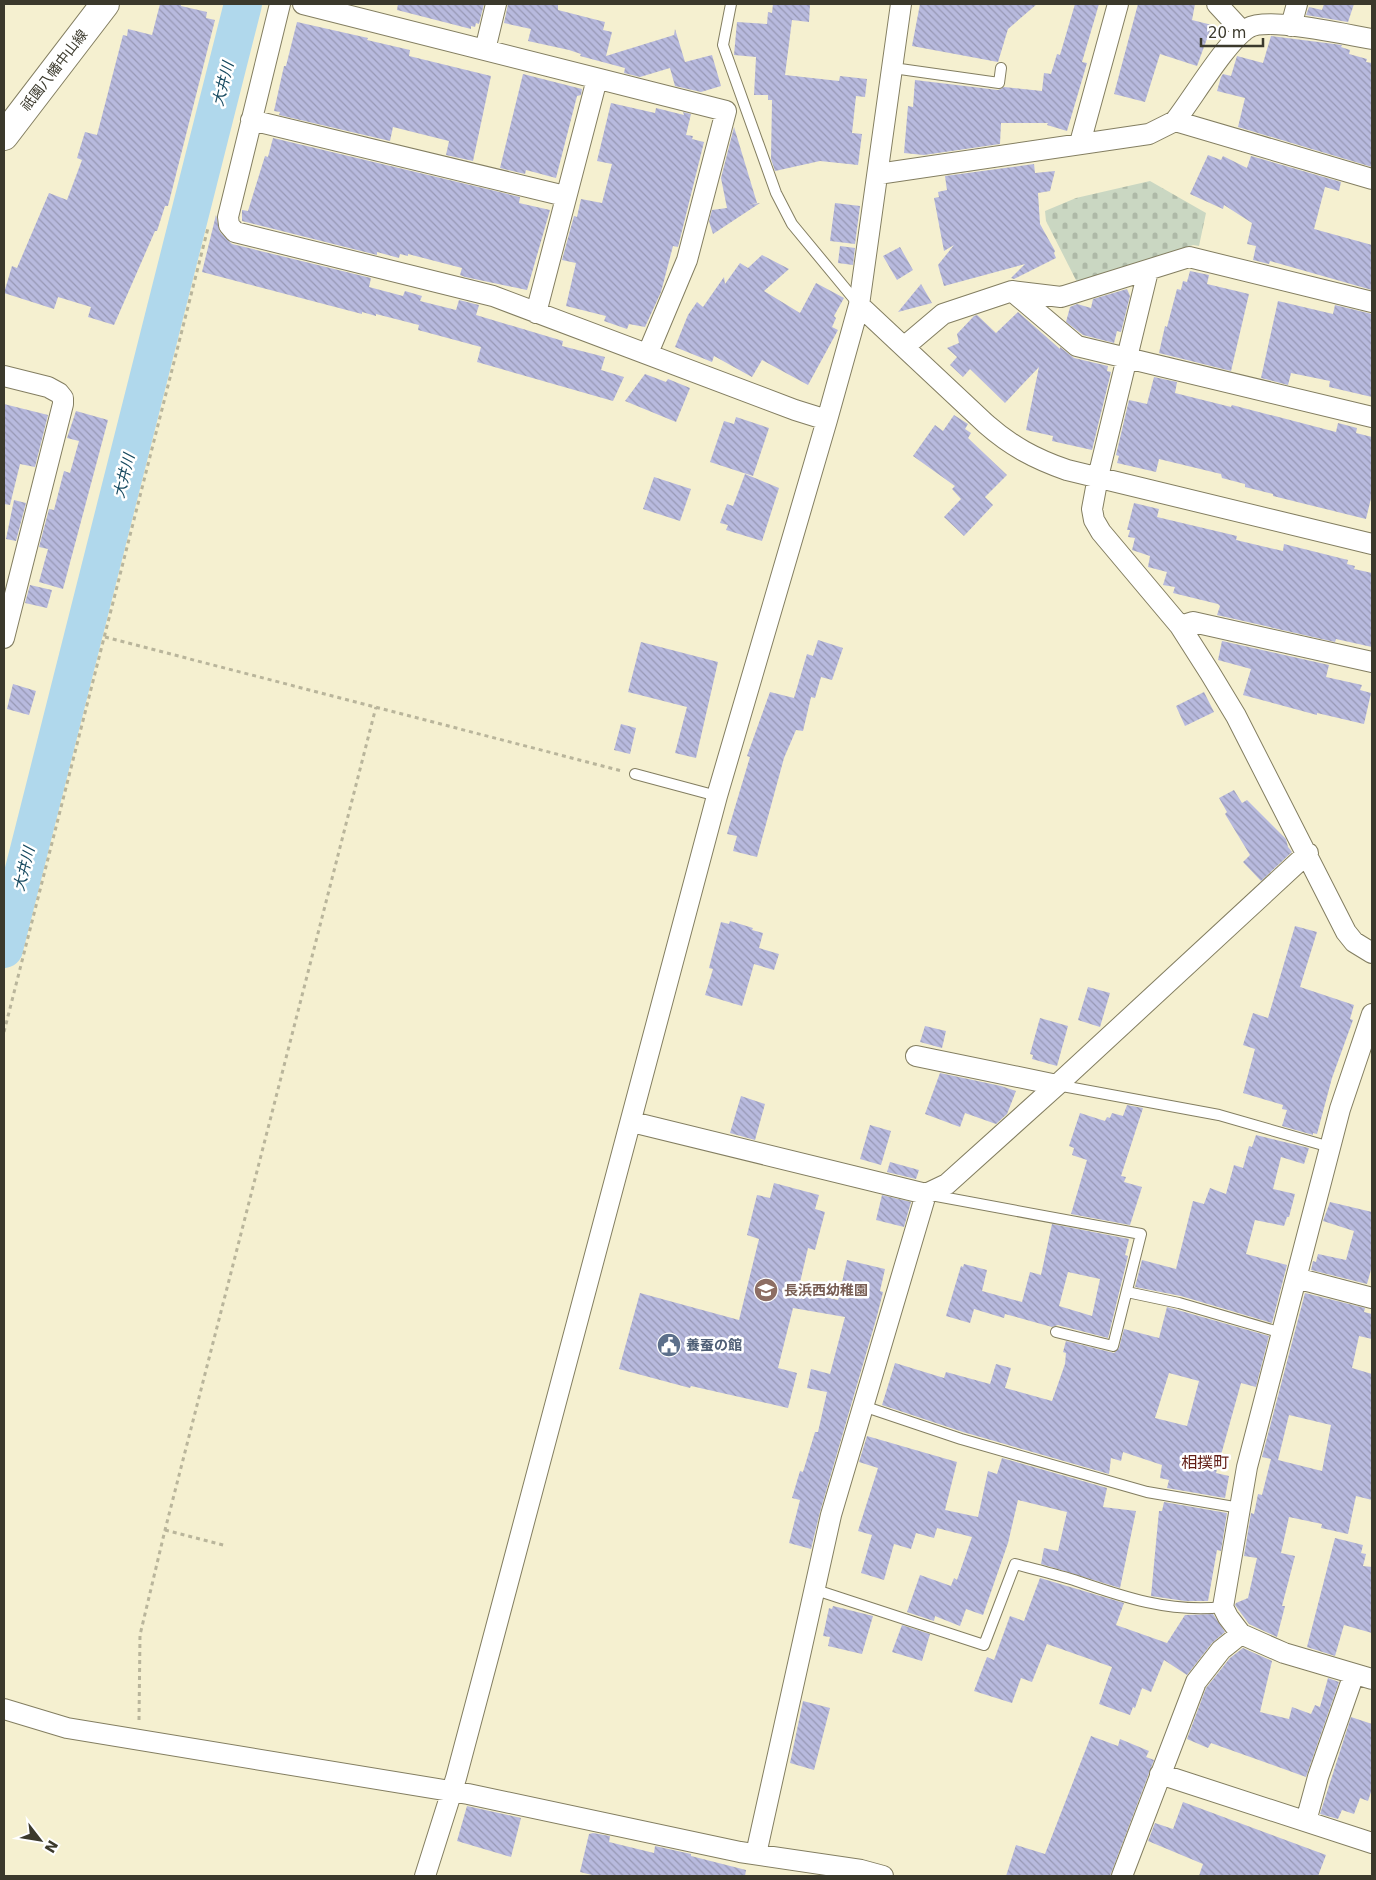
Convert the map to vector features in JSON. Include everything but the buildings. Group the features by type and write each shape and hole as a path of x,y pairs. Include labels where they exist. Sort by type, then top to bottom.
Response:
{"main road":[{"name":"祇園八幡中山線","path":"4,136 105,4"}],"street":[{"path":"280,4 228,217 229,224 235,232 493,296 795,410 827,420"},
{"path":"303,4 597,79 735,107 687,260 648,353"},
{"path":"485,50 496,4"},
{"path":"424,1876 452,1791 632,1122 717,796 827,420 858,305 901,4"},
{"path":"1080,143 1118,4"},
{"path":"1217,4 1243,32"},
{"path":"1291,26 1297,4"},
{"path":"878,174 1149,134 1162,129 1175,121 1231,44 1243,32 1260,24 1291,26 1372,39"},
{"path":"536,312 597,79"},
{"path":"251,120 565,196"},
{"path":"1175,121 1372,179"},
{"path":"904,347 943,314 1012,292 1061,297 1189,257 1372,302"},
{"path":"1148,271 1092,509 1098,526 1109,543 1141,578 1180,626 1236,716 1308,853 1346,932 1354,942 1372,953"},
{"path":"1012,292 1078,346 1372,417"},
{"path":"858,305 1008,443 1041,461 1098,477 1372,544"},
{"path":"4,376 54,389 63,398 4,638"},
{"path":"1180,626 1193,622 1372,662"},
{"path":"632,1122 926,1194 947,1184 1058,1085 1308,853"},
{"path":"1306,1821 1318,1777 1363,1676 1284,1653 1241,1634 1223,1607 1248,1467 1340,1109 1372,1014"},
{"path":"916,1056 1058,1085"},
{"path":"756,1854 813,1589 831,1515 926,1194"},
{"path":"1296,1278 1372,1298"},
{"path":"1122,1876 1196,1682 1221,1650 1241,1634"},
{"path":"4,1710 67,1728 452,1791 756,1854 861,1870 883,1876"},
{"path":"1160,1774 1372,1843"}],"lane":[{"path":"730,4 723,45 735,107 792,224 858,305"},
{"path":"892,68 1000,83 1002,68"},
{"path":"635,774 717,796"},
{"path":"1058,1085 1219,1115 1330,1147"},
{"path":"926,1194 1141,1234 1113,1346 1056,1332"},
{"path":"1127,1292 1179,1303 1282,1333"},
{"path":"863,1406 961,1438 1147,1492 1240,1508"},
{"path":"813,1589 984,1645 1015,1564 1072,1580 1126,1599 1161,1605 1223,1607"}],"path":[{"path":"4,1032 209,224"},
{"path":"105,637 635,774"},
{"path":"135,1739 139,1720 140,1635 164,1530 376,707"},
{"path":"164,1530 227,1546"}],"green space":[{"path":"1150,181 1206,213 1199,246 1193,245 1079,286 1046,221 1045,211 1076,198"}],"waterway":[{"name":"大井川","path":"4,949 243,4"}],"place":[{"name":"長浜西幼稚園","path":"766,1290"},
{"name":"養蚕の館","path":"669,1345"}],"district":[{"name":"相撲町","path":"1205,1462"}]}
